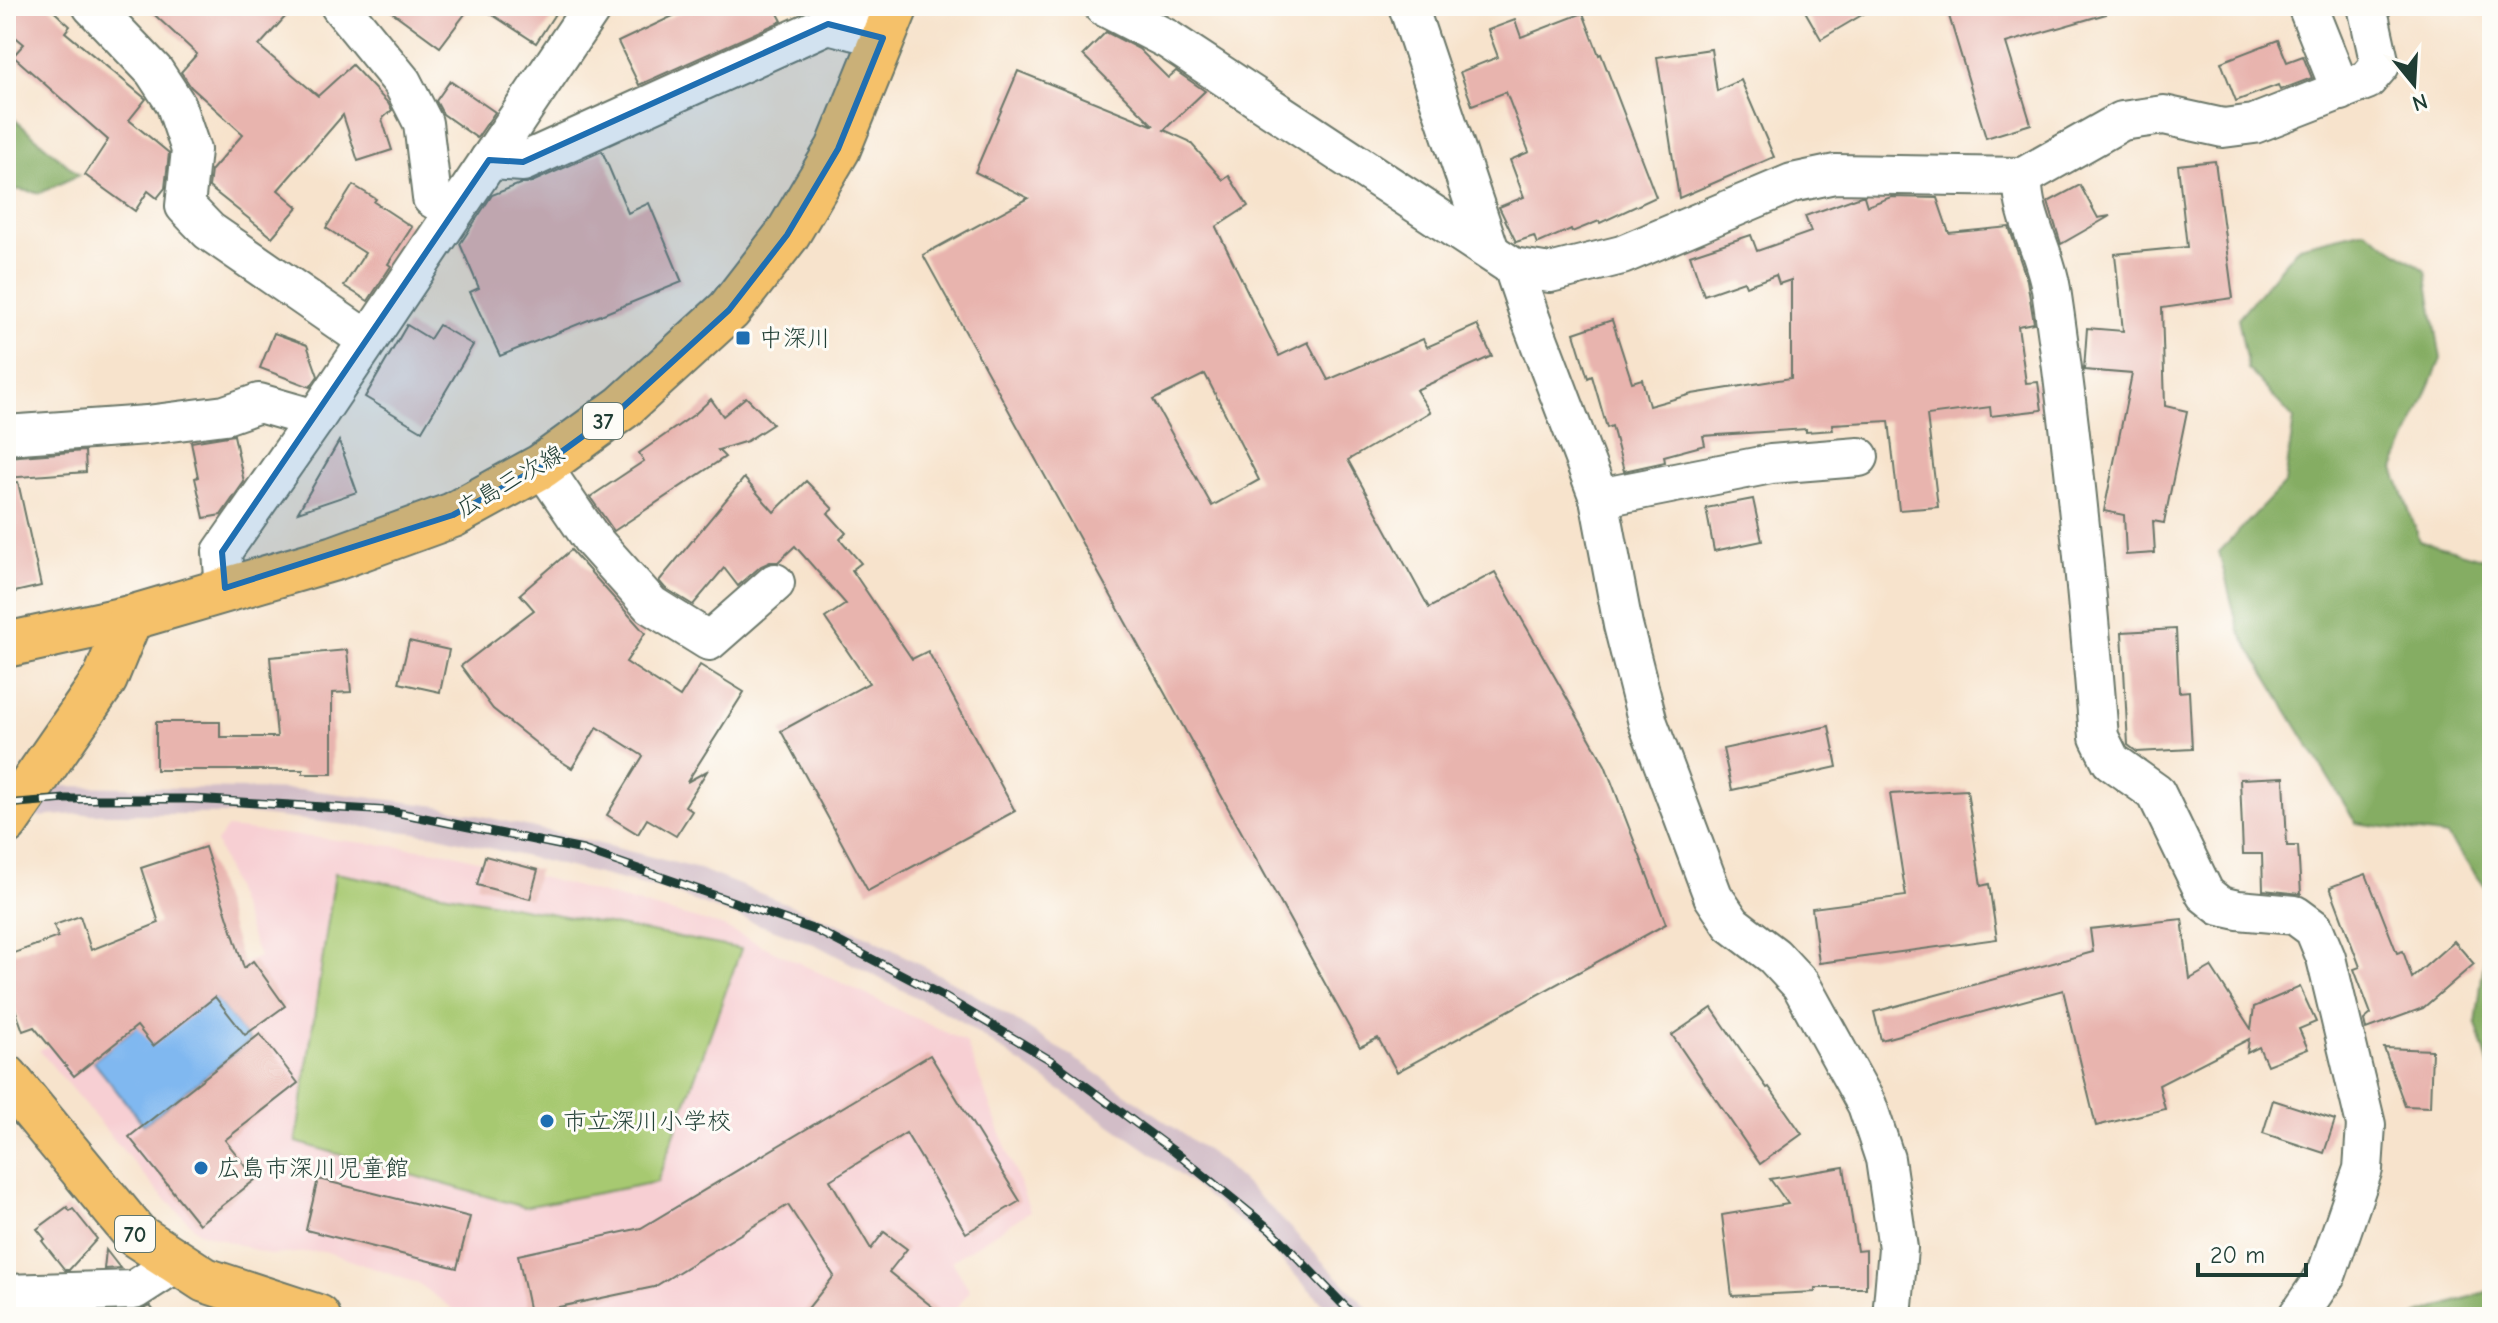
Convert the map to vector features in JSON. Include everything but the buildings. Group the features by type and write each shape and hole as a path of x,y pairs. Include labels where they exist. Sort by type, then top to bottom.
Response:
{"main road":[{"name":"広島三次線","path":"6,645 130,618 335,558 453,515 542,466 623,407 729,310 787,235 838,149 889,22"},
{"path":"6,822 105,679 130,618"},
{"name":"70","path":"6,1077 136,1235 205,1280 318,1317"}],"street":[{"path":"92,6 154,71 175,103 191,150 185,206 209,231 367,340"},
{"path":"340,6 402,82 423,123 432,198 453,211"},
{"path":"225,588 222,552 593,6"},
{"path":"1103,6 1167,39 1502,259 1550,273 1622,255 1792,183 1835,174 2023,177 2122,121 2164,115 2223,128 2254,124 2367,80 2380,65 2367,6"},
{"path":"1408,6 1502,259 1531,320 1599,498 1623,625 1648,723 1713,896 1732,924 1774,956 1801,985 1867,1105 1885,1159 1898,1248 1892,1317"},
{"path":"2307,6 2341,91"},
{"path":"489,160 523,162 828,24 889,22"},
{"path":"2023,177 2022,196 2050,284 2085,566 2099,737 2111,761 2156,793 2205,894 2220,906 2295,915 2314,929 2326,958 2366,1125 2363,1169 2327,1273 2297,1317"},
{"path":"6,435 147,425 225,415 259,403 315,419"},
{"path":"1599,498 1771,464 1859,457"},
{"path":"542,466 591,538 651,605 709,641 775,583"},
{"path":"31,1301 134,1290 176,1263"}],"highlighted area":[{"path":"828,24 883,38 838,149 787,235 729,310 623,407 542,466 453,515 225,588 222,552 489,160 523,162"}],"shaded area":[{"path":"55,786 309,790 438,806 699,869 868,936 971,992 1088,1067 1220,1160 1376,1317 1336,1317 1252,1231 1155,1156 957,1019 816,945 661,889 434,835 250,814 79,814 6,819"},
{"name":"市立深川小学校","path":"227,828 447,852 719,925 966,1042 1030,1211 952,1261 970,1291 949,1317 464,1317 419,1284 324,1251 270,1255 199,1232 157,1191 39,1050 259,957 216,842"}],"green space":[{"path":"6,112 79,175 40,193 6,188"},
{"path":"2365,230 2426,271 2441,359 2394,469 2420,541 2492,561 2492,896 2447,836 2356,823 2239,631 2219,552 2285,483 2294,419 2248,369 2238,318 2299,246"},
{"path":"335,873 741,949 657,1182 524,1207 296,1142"},
{"path":"2492,898 2492,1076 2476,1024"},
{"path":"2492,1290 2492,1317 2416,1317 2419,1314"}],"water":[{"path":"215,997 250,1041 144,1125 93,1061 137,1026"}],"railway":[{"path":"6,804 65,799 193,799 390,811 583,850 818,931 941,995 1052,1061 1175,1152 1271,1230 1355,1317"}],"place":[{"name":"中深川","path":"743,338"},
{"name":"市立深川小学校","path":"547,1121"},
{"name":"広島市深川児童館","path":"201,1168"}]}
